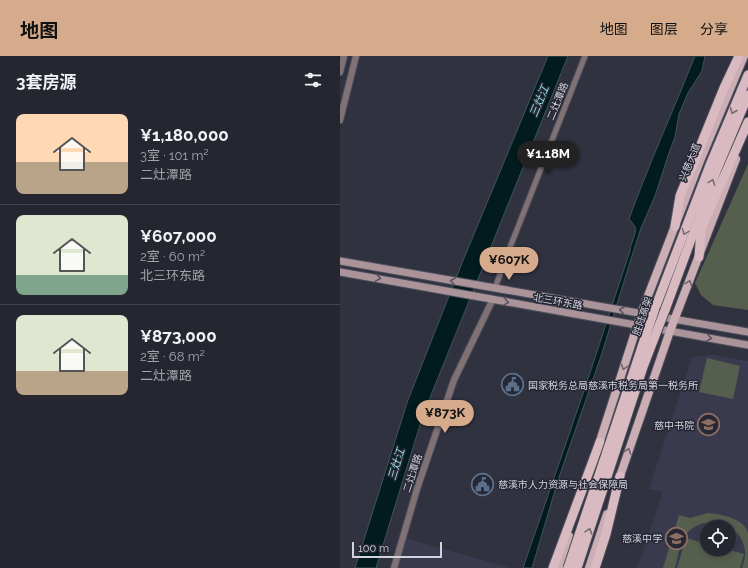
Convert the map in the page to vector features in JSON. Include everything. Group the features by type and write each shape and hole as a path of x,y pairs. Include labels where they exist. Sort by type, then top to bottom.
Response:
{"highway":[{"path":"675,226 680,196 683,188 724,88 739,56"},
{"name":"胜陆高架","path":"568,568 654,311 710,165 748,75"},
{"name":"胜陆高架","path":"576,568 643,367 717,168 748,95"},
{"path":"698,257 701,229 748,122"},
{"path":"553,568 600,442"},
{"path":"595,568 606,534 620,476"}],"main road":[{"name":"兴慈大道","path":"559,568 637,325 700,161 744,56"},
{"path":"589,568 670,331 748,128"},
{"name":"北三环东路","path":"340,261 748,332"},
{"name":"北三环东路","path":"340,272 748,345"}],"street":[{"path":"340,72 344,56"},
{"path":"340,120 356,56"},
{"name":"二灶潭路","path":"495,288 585,56"},
{"name":"二灶潭路","path":"394,568 416,490 454,380 493,299"}],"shaded area":[{"path":"748,164 748,310 713,305 701,295 695,283"},
{"name":"慈中书院","path":"714,355 748,361 748,568 637,568 663,492 649,489 692,357"},
{"path":"707,358 740,366 733,399 699,392"},
{"path":"708,513 735,520 700,520 700,525 689,531 683,538 675,568 663,568 679,515 690,518"},
{"path":"736,520 746,528 748,533 748,568 742,568 745,550 743,541 736,532"},
{"path":"406,538 510,568 397,568"},
{"path":"686,538 700,542 700,556 736,556 736,552 744,554 740,568 677,568"}],"water":[{"name":"三灶江","path":"548,56 568,56 423,415 376,568 355,568 408,400 462,263"},
{"path":"695,56 705,56 702,71 688,93 679,114 675,137 655,196 641,228 601,356 558,480 532,568 523,568 630,251 635,233 635,226 629,219"}],"place":[{"name":"国家税务总局慈溪市税务局第一税务所","path":"512,385"},
{"name":"慈中书院","path":"709,425"},
{"name":"慈溪市人力资源与社会保障局","path":"482,484"},
{"name":"慈溪中学","path":"677,538"}]}
